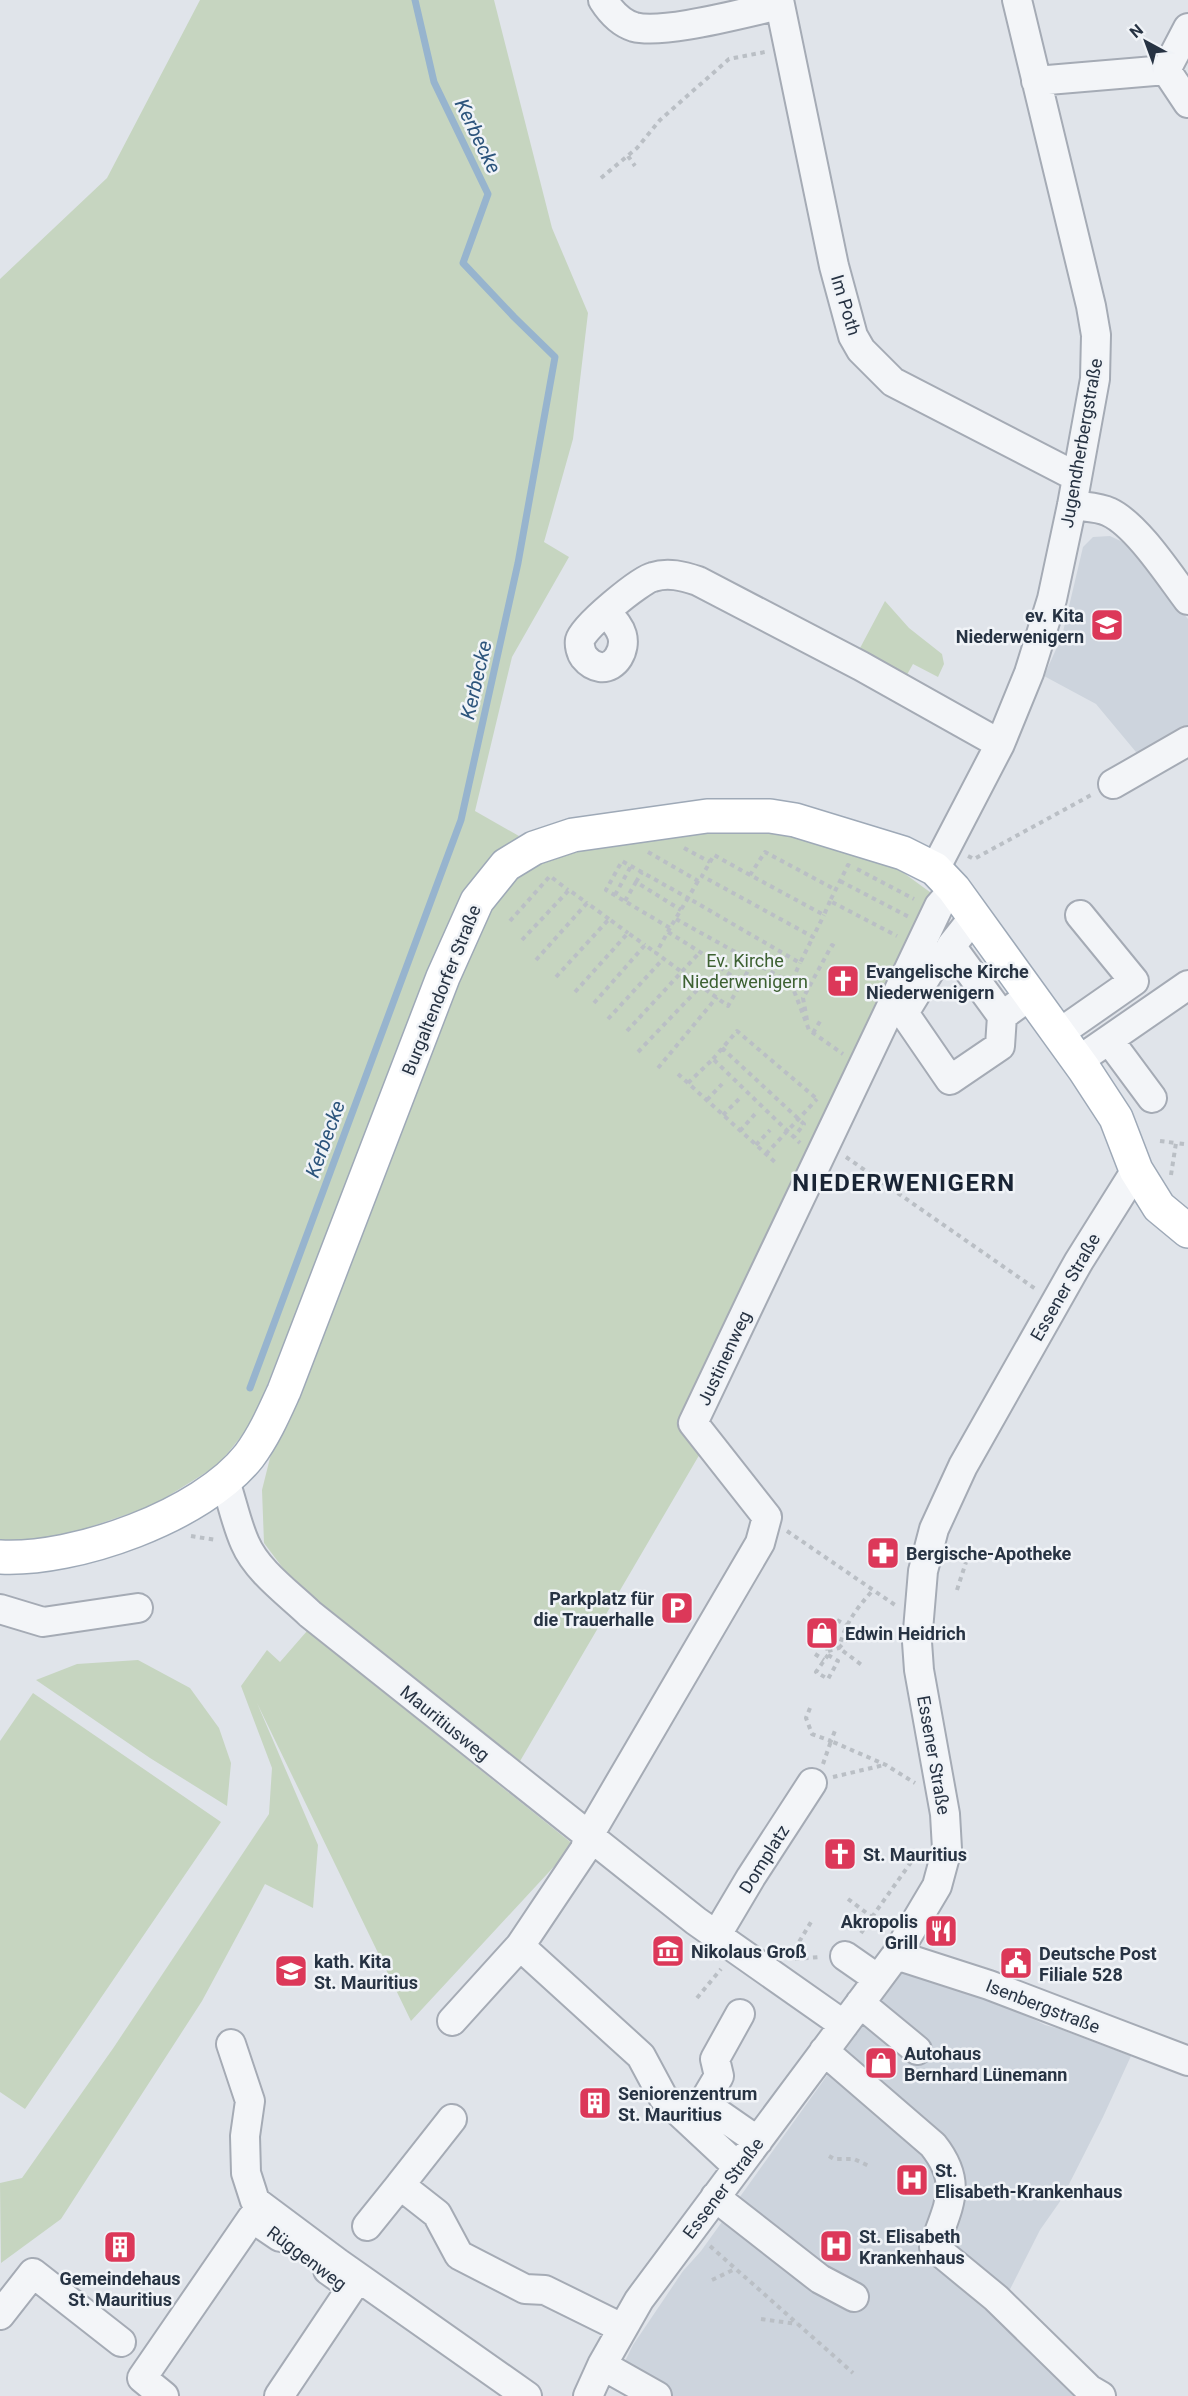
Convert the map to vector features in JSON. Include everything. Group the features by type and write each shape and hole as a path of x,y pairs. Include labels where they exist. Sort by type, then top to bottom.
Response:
{"main road":[{"name":"Burgaltendorfer Straße","path":"0,1557 71,1551 143,1527 205,1496 225,1481 249,1456 272,1417 443,977 477,901 506,865 534,848 573,835 707,816 770,816 795,820 946,868 974,917 1078,1061 1116,1118 1136,1170 1159,1207 1188,1231"}],"street":[{"path":"603,0 612,13 633,27 662,29 779,2"},
{"name":"Jugendherbergstraße","path":"946,868 1029,673 1048,609 1072,505 1095,379 1096,335 1017,0"},
{"name":"Im Poth","path":"779,2 834,266 853,336 861,350 893,382 1077,477"},
{"path":"1166,70 1188,28"},
{"path":"1036,81 1166,70"},
{"path":"1166,70 1188,103"},
{"path":"1072,505 1108,511 1120,518 1188,600"},
{"path":"606,612 647,579 674,575 698,581 861,666 1000,744"},
{"path":"1113,784 1188,741"},
{"name":"Justinenweg","path":"767,1517 693,1423 939,906 946,868"},
{"path":"1058,1034 1134,981 1080,915"},
{"path":"974,917 945,951 904,1013 950,1080 1000,1046 1002,1016"},
{"path":"945,951 989,1025 1030,995"},
{"path":"1078,1061 1186,990"},
{"path":"1109,1040 1152,1098"},
{"name":"Essener Straße","path":"588,2396 602,2365 639,2300 896,1955 931,1898 941,1874 947,1850 944,1808 919,1670 917,1620 923,1571 934,1529 948,1496 1055,1303 1136,1170"},
{"name":"Mauritiusweg","path":"225,1481 245,1544 272,1579 310,1614 588,1837 720,1939"},
{"path":"452,2021 520,1946 585,1849 588,1837 760,1543 767,1517"},
{"path":"0,1609 43,1622 138,1608"},
{"name":"Domplatz","path":"720,1939 751,1877 812,1783"},
{"path":"720,1939 844,2025"},
{"path":"520,1946 641,2056 663,2097 738,2167"},
{"name":"Isenbergstraße","path":"896,1955 989,1985 1186,2062"},
{"path":"845,1956 878,1979"},
{"path":"860,2003 917,2050"},
{"path":"740,2014 715,2059 719,2076 703,2103 758,2141"},
{"path":"231,2044 250,2101 245,2136 246,2173 255,2200 338,2263 527,2396"},
{"path":"824,2051 933,2145 944,2158 951,2175 952,2187 934,2247 996,2298 1089,2390 1101,2396"},
{"path":"367,2226 452,2119"},
{"path":"400,2185 437,2214 459,2255 525,2289 545,2290 622,2328"},
{"path":"715,2197 820,2279 854,2298"},
{"name":"Rüggenweg","path":"164,2396 142,2378 252,2218 352,2287 279,2396"},
{"path":"0,2315 33,2273 121,2342"},
{"path":"602,2365 657,2396"}],"path":[{"path":"601,178 628,156 660,120 729,59 788,47"},
{"path":"628,156 635,166"},
{"path":"946,868 974,859 1113,784"},
{"path":"677,849 685,848 710,862"},
{"path":"647,852 698,881"},
{"path":"750,875 765,852 836,891"},
{"path":"656,953 714,855 824,915"},
{"path":"741,983 669,930 606,890 622,861 800,963"},
{"path":"791,983 848,865 916,899"},
{"path":"615,895 631,866"},
{"path":"625,901 642,872"},
{"path":"510,921 550,876 728,1006 753,962"},
{"path":"702,876 813,937"},
{"path":"840,881 918,922"},
{"path":"636,882 681,910"},
{"path":"522,940 569,890"},
{"path":"830,901 898,937"},
{"path":"536,960 587,903"},
{"path":"556,977 609,919"},
{"path":"675,920 791,983 811,1032 845,1056 840,1064"},
{"path":"575,992 628,933"},
{"path":"594,1002 645,945"},
{"path":"811,1032 803,998 832,945 837,948"},
{"path":"627,1031 700,952"},
{"path":"608,1019 663,959"},
{"path":"638,1052 701,986"},
{"path":"658,1068 717,997"},
{"path":"811,1032 822,1018"},
{"path":"688,1083 737,1031 817,1099"},
{"path":"722,1048 804,1124 794,1137"},
{"path":"713,1059 794,1137 822,1152 1055,1303"},
{"path":"678,1074 776,1163"},
{"path":"707,1100 722,1084"},
{"path":"766,1154 823,1090"},
{"path":"723,1115 740,1100"},
{"path":"740,1131 755,1114"},
{"path":"756,1145 770,1130"},
{"path":"1160,1141 1176,1143"},
{"path":"767,1517 917,1620"},
{"path":"957,1590 966,1562"},
{"path":"839,1648 846,1625 873,1590"},
{"path":"828,1650 839,1648 852,1634 846,1625 837,1620"},
{"path":"836,1632 843,1632"},
{"path":"839,1648 864,1666"},
{"path":"828,1650 838,1661 828,1679 816,1672 828,1650"},
{"path":"814,1653 824,1660"},
{"path":"810,1708 806,1718 812,1734 886,1765 944,1808 872,1917"},
{"path":"827,1753 836,1728"},
{"path":"812,1783 886,1765"},
{"path":"789,1959 811,1922"},
{"path":"697,1998 720,1939"},
{"path":"780,1953 789,1959 845,1956"},
{"path":"829,2156 854,2159 869,2166"},
{"path":"691,2229 853,2373"},
{"path":"712,2280 735,2269"},
{"path":"761,2319 798,2324"}],"shaded area":[{"path":"1110,536 1129,545 1188,619 1188,731 1153,750 1136,752 1096,704 1044,676 1062,636 1083,547 1093,537"},
{"name":"St. Elisabeth-Krankenhaus","path":"908,1971 986,1995 1045,2025 1131,2056 1061,2200 1040,2230 999,2311 1087,2396 671,2396 620,2371 633,2345 683,2271 701,2251 900,1974"}],"green space":[{"path":"200,0 494,0 552,228 588,313 573,439 544,542 569,557 512,657 475,811 519,836 465,894 386,1085 252,1423 218,1465 152,1506 57,1538 0,1542 0,279 107,178"},
{"path":"885,601 909,628 942,654 944,664 938,677 913,664 904,680 859,650"},
{"name":"Ev. Kirche Niederwenigern","path":"771,831 890,863 934,895 681,1424 701,1452 516,1768 307,1600 264,1543 262,1490 271,1454 482,916 516,878 539,863 568,852 638,838"},
{"path":"307,1631 574,1845 411,2021 257,1703 318,1845 313,1908 265,1884 202,2001 61,2219 1,2263 0,2183 22,2178 114,2047 269,1814 272,1768 241,1686 267,1650 280,1662"},
{"path":"138,1660 190,1688 219,1728 231,1763 227,1806 150,1758 36,1680 77,1664"},
{"path":"33,1693 221,1822 25,2109 0,2092 0,1741"}],"waterway":[{"name":"Kerbecke","path":"250,1388 461,820 518,563 555,357 463,263 488,194 434,82 415,0"}],"place":[{"name":"ev. Kita Niederwenigern","path":"1107,625"},
{"name":"Evangelische Kirche Niederwenigern","path":"843,981"},
{"name":"Bergische-Apotheke","path":"883,1553"},
{"name":"Parkplatz für die Trauerhalle","path":"677,1608"},
{"name":"Edwin Heidrich","path":"822,1633"},
{"name":"St. Mauritius","path":"840,1854"},
{"name":"Akropolis Grill","path":"941,1931"},
{"name":"Nikolaus Groß","path":"668,1951"},
{"name":"Deutsche Post Filiale 528","path":"1016,1963"},
{"name":"kath. Kita St. Mauritius","path":"291,1971"},
{"name":"Autohaus Bernhard Lünemann","path":"881,2063"},
{"name":"Seniorenzentrum St. Mauritius","path":"595,2103"},
{"name":"St. Elisabeth-Krankenhaus","path":"912,2180"},
{"name":"St. Elisabeth Krankenhaus","path":"836,2246"},
{"name":"Gemeindehaus St. Mauritius","path":"120,2247"}],"district":[{"name":"NIEDERWENIGERN","path":"904,1183"}]}
